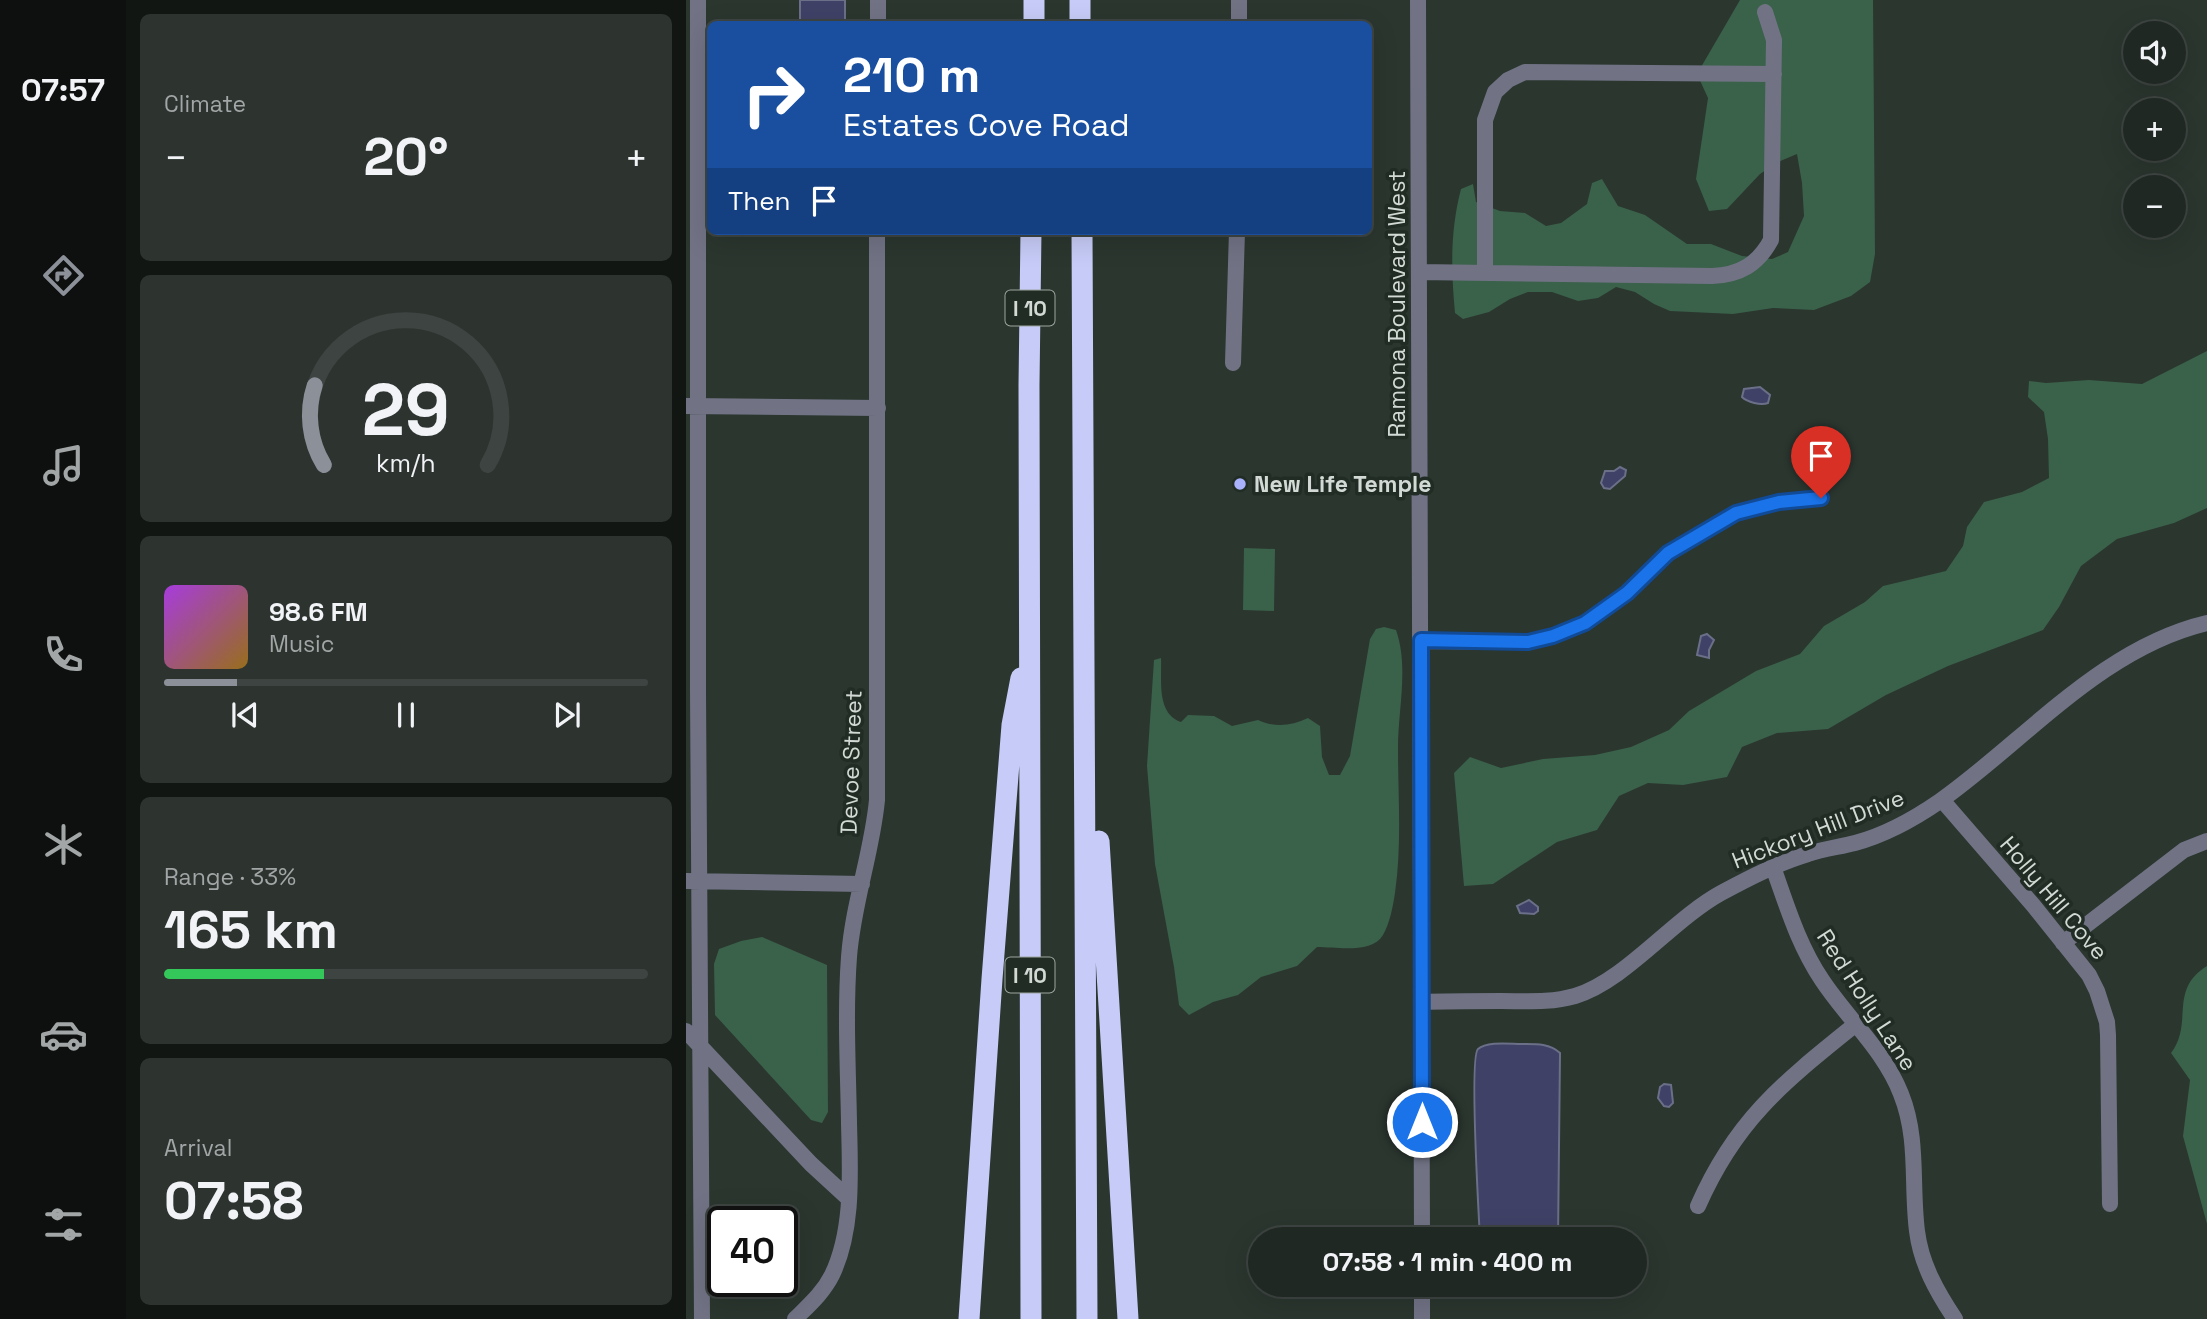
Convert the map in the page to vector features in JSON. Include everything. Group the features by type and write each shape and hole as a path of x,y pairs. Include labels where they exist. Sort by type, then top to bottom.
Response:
{"highway":[{"path":"1034,0 1034,21"},
{"path":"1080,0 1080,21"},
{"name":"I 10","path":"1031,235 1031,1319"},
{"name":"I 10","path":"1082,235 1087,1319"},
{"path":"969,1319 1012,725 1030,632"},
{"path":"1085,653 1108,971 1128,1319"}],"street":[{"path":"698,0 692,406 693,881 700,1046 702,1319"},
{"path":"878,0 878,21"},
{"path":"1239,0 1239,21"},
{"name":"Ramona Boulevard West","path":"1418,0 1422,1227"},
{"path":"1419,272 1712,276 1730,275 1750,266 1764,254 1771,240 1774,40 1765,12"},
{"path":"1485,273 1485,120 1495,92 1508,80 1525,72 1774,74"},
{"name":"Devoe Street","path":"794,1319 819,1295 834,1272 843,1242 848,1198 849,957 854,911 875,823 877,800 877,235"},
{"path":"1233,363 1237,235"},
{"path":"692,406 878,408"},
{"path":"1421,640 1528,642 1553,636 1585,623 1627,593 1668,553 1736,513 1779,502 1821,498"},
{"name":"Hickory Hill Drive","path":"1421,1002 1545,1002 1584,993 1607,982 1694,910 1773,867 1886,832 1922,813 2101,674 2152,643 2207,623"},
{"name":"Holly Hill Cove","path":"1942,800 2089,975 2097,991 2107,1022 2110,1204"},
{"path":"2063,943 2184,850 2207,841"},
{"name":"Red Holly Lane","path":"1773,867 1791,922 1803,948 1824,983 1870,1041 1900,1092 1910,1119 1914,1147 1917,1234 1929,1276 1955,1319"},
{"path":"693,881 862,884"},
{"path":"1698,1206 1710,1178 1729,1147 1763,1104 1798,1070 1857,1024"},
{"path":"686,1031 811,1164 848,1198"},
{"path":"1422,1297 1422,1319"}],"green space":[{"path":"1740,0 1873,0 1875,254 1870,282 1851,296 1814,310 1773,308 1733,314 1670,311 1635,292 1616,287 1598,298 1578,301 1552,292 1528,292 1489,312 1463,319 1455,313 1452,266 1455,220 1461,189 1473,184 1476,202 1500,211 1525,213 1546,226 1561,223 1587,204 1592,183 1602,179 1618,206 1645,215 1687,244 1711,244 1742,256 1772,259 1788,252 1804,216 1797,154 1760,174 1727,209 1709,211 1696,179 1708,98 1697,74"},
{"path":"2207,351 2207,508 2174,523 2117,539 2081,566 2043,630 1948,666 1886,695 1828,729 1777,733 1742,747 1727,777 1683,785 1648,783 1619,796 1597,830 1557,842 1493,884 1464,886 1454,773 1470,757 1501,768 1543,759 1595,755 1631,747 1669,730 1689,711 1756,671 1800,654 1824,626 1865,602 1883,586 1946,571 1963,546 1967,527 1984,502 2022,492 2049,478 2044,412 2028,397 2029,381 2046,383 2089,380 2142,384"},
{"path":"1244,548 1275,549 1274,611 1243,610"},
{"path":"1384,627 1396,630 1402,673 1398,748 1397,875 1393,903 1383,935 1378,941 1363,947 1317,947 1297,966 1261,977 1238,995 1213,1002 1189,1015 1179,1005 1155,864 1147,766 1154,660 1161,658 1162,695 1167,711 1173,718 1181,722 1188,715 1214,716 1232,726 1258,720 1283,725 1308,718 1320,726 1322,757 1329,775 1340,775 1350,756 1370,639 1376,629"},
{"path":"762,937 827,965 828,1112 822,1123 811,1120 715,1015 714,964 719,949"},
{"path":"2207,966 2207,1224 2183,1136 2190,1080 2171,1053 2178,1042 2188,986 2195,975"}],"water":[{"path":"800,0 845,0 845,21 800,21"},
{"path":"1760,387 1770,395 1768,403 1754,403 1742,397 1744,389"},
{"path":"1620,467 1626,470 1625,476 1610,489 1604,488 1601,483 1605,471 1614,471"},
{"path":"1707,634 1714,640 1709,650 1709,658 1697,655 1701,636"},
{"path":"1529,900 1538,907 1538,911 1534,914 1520,913 1517,906"},
{"path":"1537,1044 1560,1053 1558,1227 1479,1227 1474,1107 1475,1059 1482,1046"},
{"path":"1664,1084 1671,1085 1673,1103 1669,1107 1664,1106 1658,1098 1660,1087"}],"place":[{"name":"New Life Temple","path":"1240,484"}],"route":[{"path":"1422,1122 1421,640 1528,642 1553,636 1585,623 1627,593 1684,541 1736,513 1779,502 1821,498"}]}
